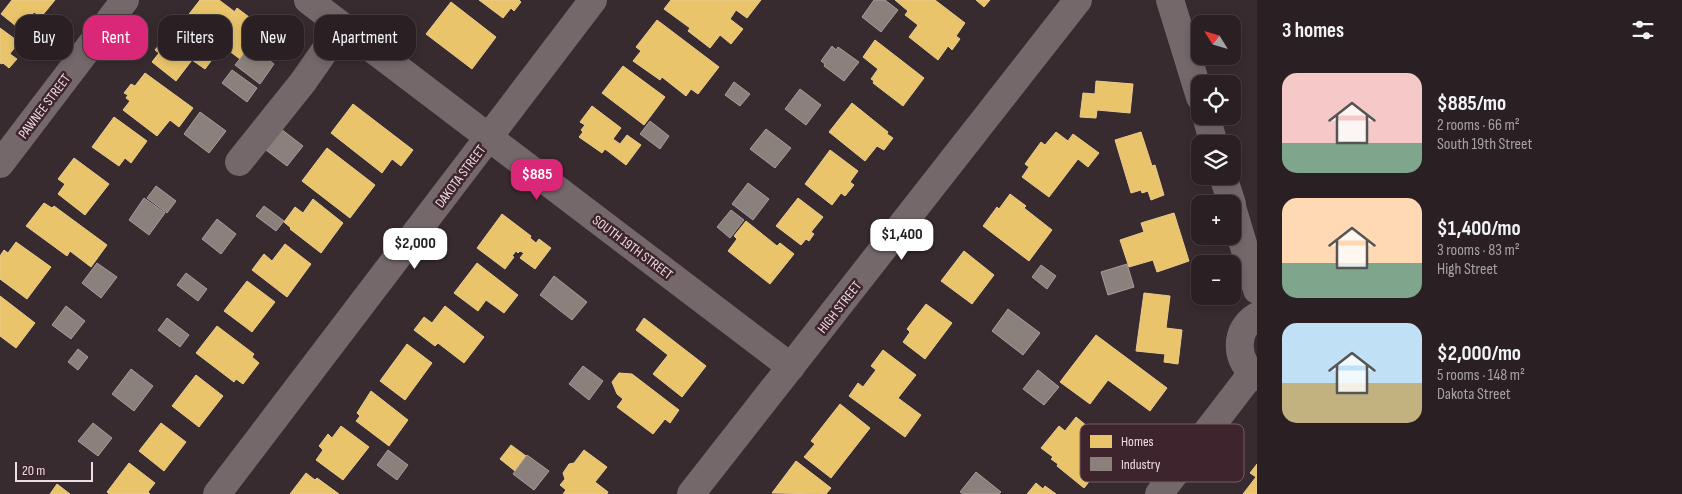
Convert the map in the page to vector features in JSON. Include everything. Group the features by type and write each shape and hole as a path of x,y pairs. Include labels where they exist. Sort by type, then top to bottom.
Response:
{"street":[{"name":"PAWNEE STREET","path":"0,164 125,0"},
{"name":"SOUTH 19TH STREET","path":"308,0 328,15"},
{"name":"DAKOTA STREET","path":"218,494 593,0"},
{"name":"HIGH STREET","path":"691,494 1078,0"},
{"path":"1170,0 1193,75"},
{"path":"239,162 318,60"},
{"name":"SOUTH 19TH STREET","path":"387,60 791,367"},
{"path":"1241,236 1257,290"},
{"path":"1215,424 1255,375 1244,364 1240,355 1239,341 1244,329 1257,316"},
{"path":"1159,494 1169,482"}],"building: Homes":[{"path":"12,0 55,0 43,15 34,12 32,15 15,15 15,25 1,14"},
{"path":"200,0 219,0 235,12 232,16 188,15"},
{"path":"479,0 519,0 521,2 514,11 511,8 503,18"},
{"path":"671,0 761,0 747,18 736,10 730,19 743,29 731,44 720,35 710,48 688,31 690,28 664,9"},
{"path":"895,0 935,0 965,23 956,36 960,39 952,50 948,46 938,60 909,37 918,25 905,15 908,11"},
{"path":"976,0 990,0 984,7"},
{"path":"451,2 496,37 472,69 426,34"},
{"path":"237,8 246,15 242,15 242,25 232,18"},
{"path":"232,18 242,25 242,42 240,45 242,46 242,56 240,59 232,53"},
{"path":"657,20 719,67 698,94 691,89 686,96 662,77 660,80 633,61 641,51 636,47"},
{"path":"0,28 15,39 15,47 2,64 0,63"},
{"path":"875,40 924,78 903,106 873,83 874,81 871,79 878,69 863,57"},
{"path":"10,54 16,60 9,68 3,63"},
{"path":"158,54 158,60 192,60 176,81 152,62"},
{"path":"192,60 212,60 205,69"},
{"path":"623,66 665,97 644,125 602,93"},
{"path":"145,73 193,108 179,127 170,120 157,136 123,110 130,101 126,98 128,95 124,93 131,84 135,86"},
{"path":"1096,81 1133,84 1130,113 1097,110 1096,118 1080,117 1083,93 1095,94"},
{"path":"852,103 893,138 884,150 877,146 865,161 829,132"},
{"path":"353,104 413,150 401,166 392,159 382,173 331,133"},
{"path":"592,106 621,128 613,139 620,144 627,135 641,145 626,165 605,149 602,153 579,137 585,125 580,122"},
{"path":"114,117 147,141 131,163 125,158 119,166 92,147"},
{"path":"1056,132 1068,141 1073,134 1099,153 1088,167 1078,159 1049,197 1022,177 1029,167 1025,164 1041,142 1045,145"},
{"path":"1141,132 1152,166 1155,165 1164,195 1151,200 1148,191 1142,193 1141,190 1131,193 1115,140"},
{"path":"327,148 375,185 350,218 302,181"},
{"path":"830,150 858,171 850,182 854,185 845,196 841,193 832,205 805,184"},
{"path":"74,158 109,184 85,215 58,194 65,184 58,179"},
{"path":"1010,194 1026,206 1024,208 1052,230 1029,261 983,226 997,207 999,209"},
{"path":"798,198 823,217 811,232 814,234 809,241 806,239 801,245 776,226"},
{"path":"313,199 343,223 321,253 290,229 284,222 295,207 303,213"},
{"path":"44,203 52,208 54,206 107,245 91,267 70,251 67,256 26,226"},
{"path":"1174,213 1189,261 1157,272 1153,260 1129,267 1120,240 1144,232 1141,223"},
{"path":"502,214 531,236 530,238 536,243 539,239 551,248 535,269 520,258 524,253 520,251 518,253 516,251 505,269 477,248"},
{"path":"746,221 777,246 780,243 794,254 770,284 728,251 737,239 734,236"},
{"path":"16,242 51,267 27,299 0,279 0,256 4,250 8,253"},
{"path":"285,244 311,264 287,297 252,270 264,254 272,261"},
{"path":"964,251 994,275 972,304 941,281"},
{"path":"477,263 518,295 504,313 486,300 478,311 454,293"},
{"path":"247,281 275,302 252,332 224,311"},
{"path":"1144,293 1170,296 1166,328 1182,330 1178,364 1164,362 1165,354 1136,351"},
{"path":"0,296 35,323 16,348 0,336"},
{"path":"926,304 952,323 925,359 903,342 910,332 907,329"},
{"path":"445,306 484,337 464,363 438,343 435,346 414,330 424,317 432,323"},
{"path":"644,318 706,366 682,397 653,374 668,355 636,330"},
{"path":"217,326 254,354 252,357 259,363 243,384 236,379 234,382 196,353"},
{"path":"1096,335 1167,388 1150,411 1108,380 1090,404 1060,382"},
{"path":"407,344 432,363 405,400 380,381"},
{"path":"883,350 916,375 898,398 921,415 905,437 849,396 858,383 863,387 876,370 871,366"},
{"path":"619,373 632,374 679,410 670,423 665,419 653,434 617,407 623,399 617,394 612,382"},
{"path":"196,375 223,396 199,427 172,406"},
{"path":"371,391 408,420 389,446 356,421 360,416 357,413"},
{"path":"840,404 870,428 831,478 804,457 815,444 811,441"},
{"path":"1076,417 1085,424 1080,424 1080,482 1089,482 1084,488 1057,466 1058,464 1051,459 1053,457 1041,448 1059,426 1065,431"},
{"path":"161,423 186,442 164,471 139,451"},
{"path":"341,426 369,447 343,480 316,460 323,450 319,446 328,434 332,438"},
{"path":"511,445 526,456 515,471 500,459"},
{"path":"584,450 607,467 595,482 608,492 607,494 563,494 566,490 560,485 565,479 563,473 569,464 574,463"},
{"path":"796,461 831,488 826,494 772,493"},
{"path":"129,463 155,483 148,492 150,494 109,494 107,492"},
{"path":"1257,464 1257,494 1243,494 1256,477 1250,473"},
{"path":"306,473 315,480 317,478 339,494 290,494"},
{"path":"1036,483 1043,489 1045,486 1056,494 1027,494"},
{"path":"57,484 70,494 50,494"}],"building: Industry":[{"path":"874,0 885,0 898,10 881,32 862,17"},
{"path":"832,46 836,50 838,47 859,62 844,81 824,66 825,64 821,61"},
{"path":"242,56 242,60 269,60 274,64 260,84 235,65"},
{"path":"232,70 257,88 247,102 222,83"},
{"path":"734,82 750,94 740,106 725,95"},
{"path":"800,89 821,105 806,125 785,109"},
{"path":"200,112 226,131 209,153 184,134"},
{"path":"650,121 669,136 660,149 640,134"},
{"path":"281,129 303,146 287,166 266,150"},
{"path":"766,129 791,148 775,168 750,149"},
{"path":"748,183 769,199 753,220 732,204"},
{"path":"156,186 176,201 167,213 147,198"},
{"path":"144,198 165,213 149,235 129,220"},
{"path":"264,206 284,221 276,231 256,216"},
{"path":"731,210 744,220 730,238 717,227"},
{"path":"217,219 236,234 221,254 202,239"},
{"path":"97,263 117,277 101,298 82,283"},
{"path":"1127,264 1134,287 1108,295 1101,272"},
{"path":"1041,265 1056,276 1047,289 1032,277"},
{"path":"186,273 207,289 198,301 177,285"},
{"path":"554,276 587,302 572,320 540,295"},
{"path":"66,306 85,321 71,339 52,325"},
{"path":"1008,309 1040,333 1023,355 992,331"},
{"path":"167,318 189,335 180,347 158,330"},
{"path":"78,349 88,357 78,370 68,362"},
{"path":"583,366 603,381 589,400 569,384"},
{"path":"131,369 153,386 134,411 112,394"},
{"path":"1038,370 1059,387 1044,405 1023,389"},
{"path":"93,423 112,438 98,456 78,441"},
{"path":"388,450 408,465 397,480 377,465"},
{"path":"527,455 549,471 534,490 513,474"},
{"path":"976,472 1001,492 999,494 963,494 960,492"}]}
